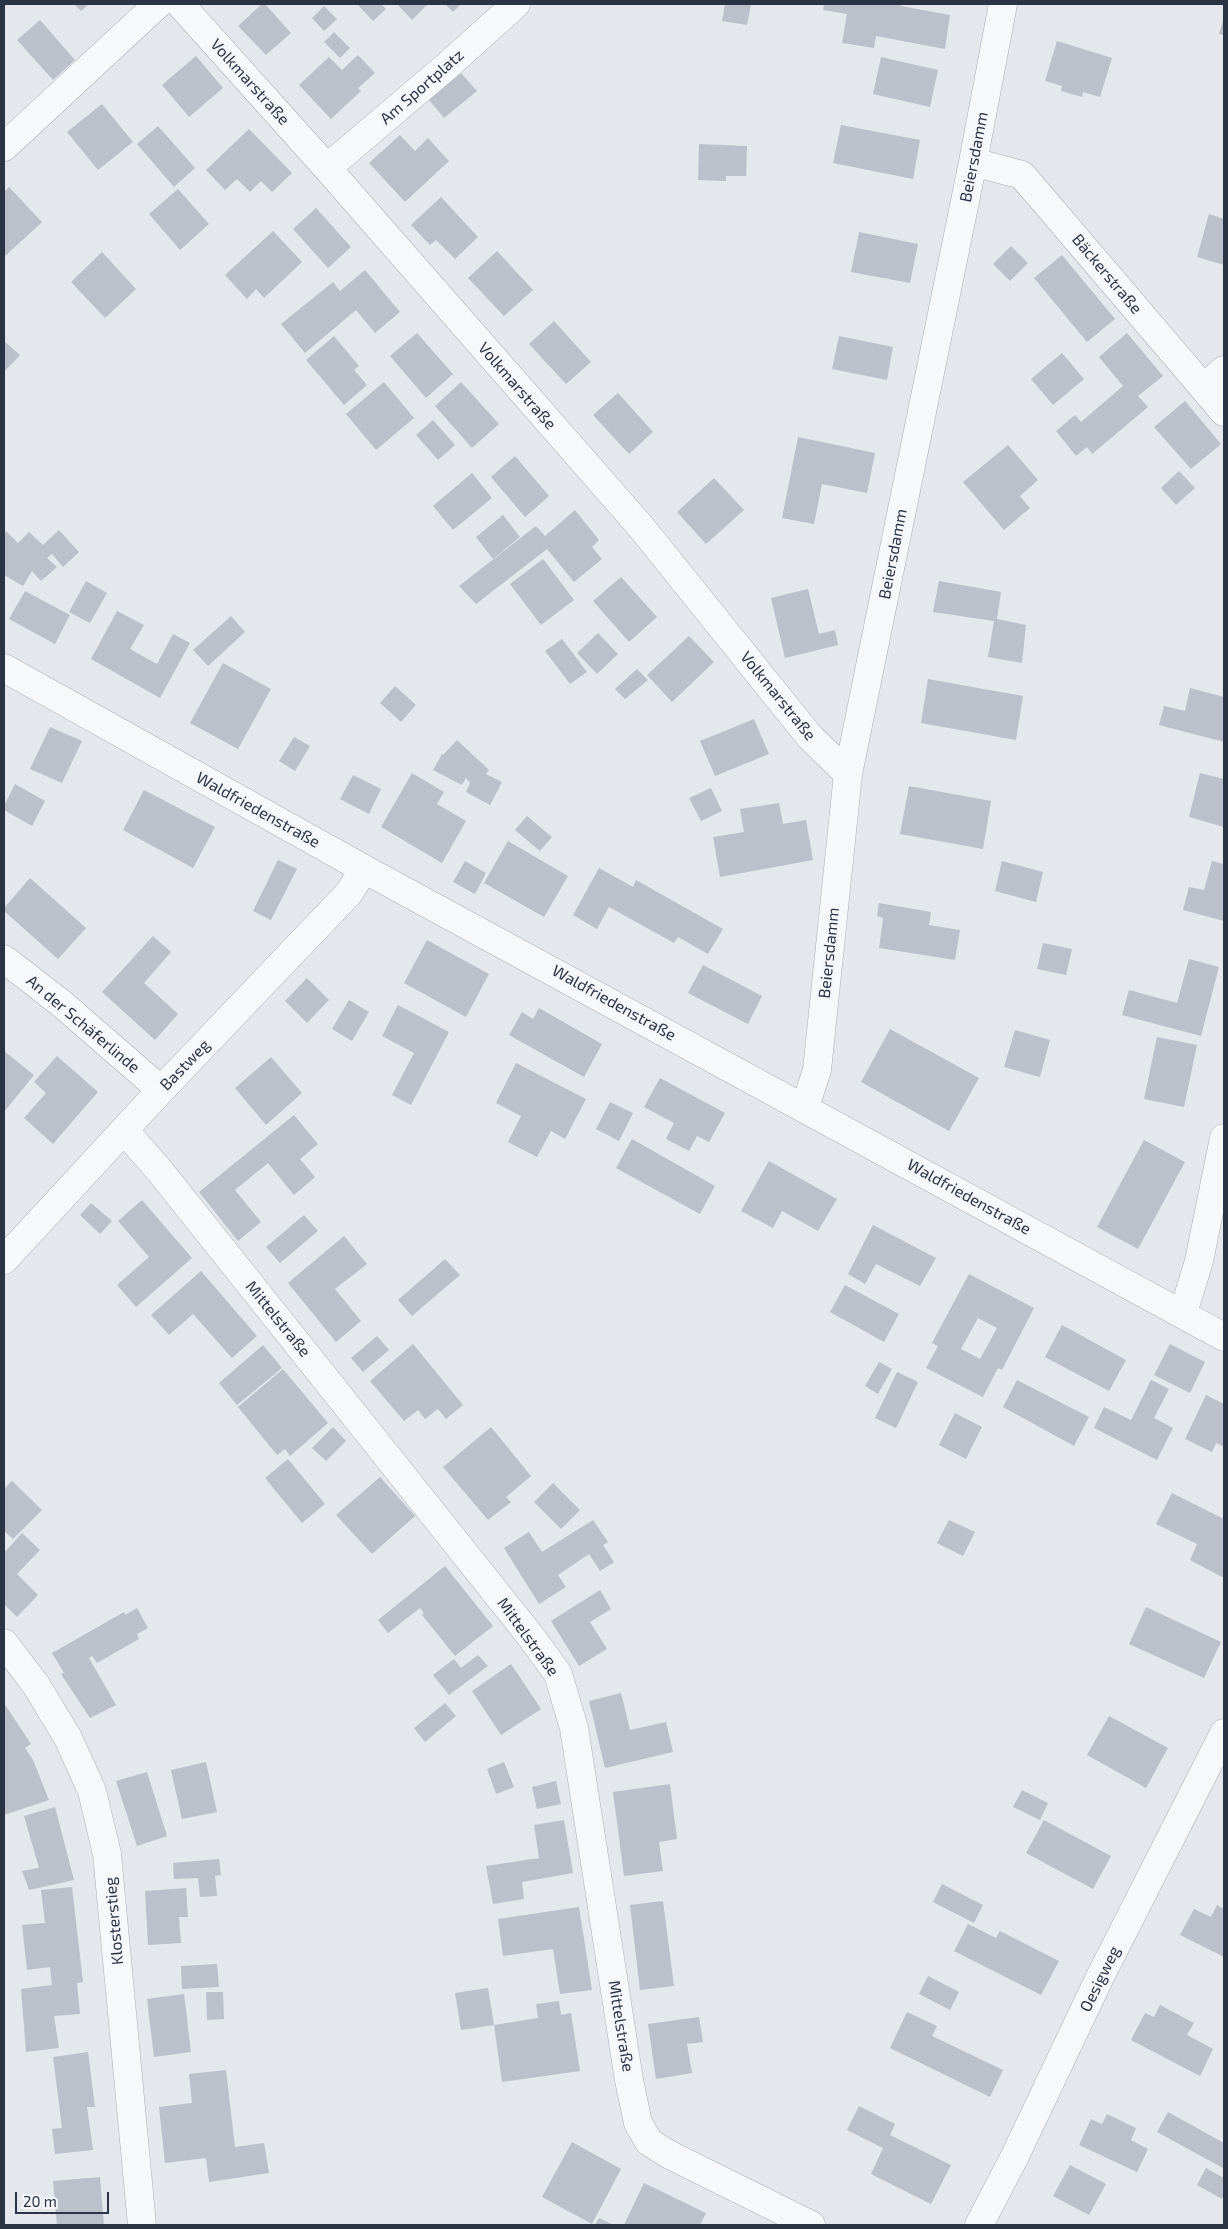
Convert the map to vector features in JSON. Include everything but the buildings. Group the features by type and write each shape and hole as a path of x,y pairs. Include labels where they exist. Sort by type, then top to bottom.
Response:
{"street":[{"path":"4,146 158,4"},
{"name":"Volkmarstraße","path":"180,4 641,527 810,737 848,774"},
{"name":"Am Sportplatz","path":"326,168 447,66 516,4"},
{"name":"Beiersdamm","path":"805,1107 817,1070 848,774 973,162 1003,4"},
{"name":"Bäckerstraße","path":"973,162 1022,175 1224,412"},
{"path":"1204,388 1224,370"},
{"name":"Waldfriedenstraße","path":"4,668 364,869 805,1107 1224,1337"},
{"name":"Bastweg","path":"4,1260 161,1090 349,893 364,869"},
{"name":"An der Schäferlinde","path":"4,959 62,1004 161,1090"},
{"name":"Mittelstraße","path":"124,1130 190,1209 532,1638 558,1674 574,1728 638,2123 650,2142 668,2154 811,2225"},
{"path":"1183,1313 1198,1261 1224,1138"},
{"name":"Klosterstieg","path":"4,1643 36,1685 68,1738 92,1791 107,1854 142,2225"},
{"name":"Oesigweg","path":"978,2225 1014,2158 1104,1971 1224,1733"}]}
